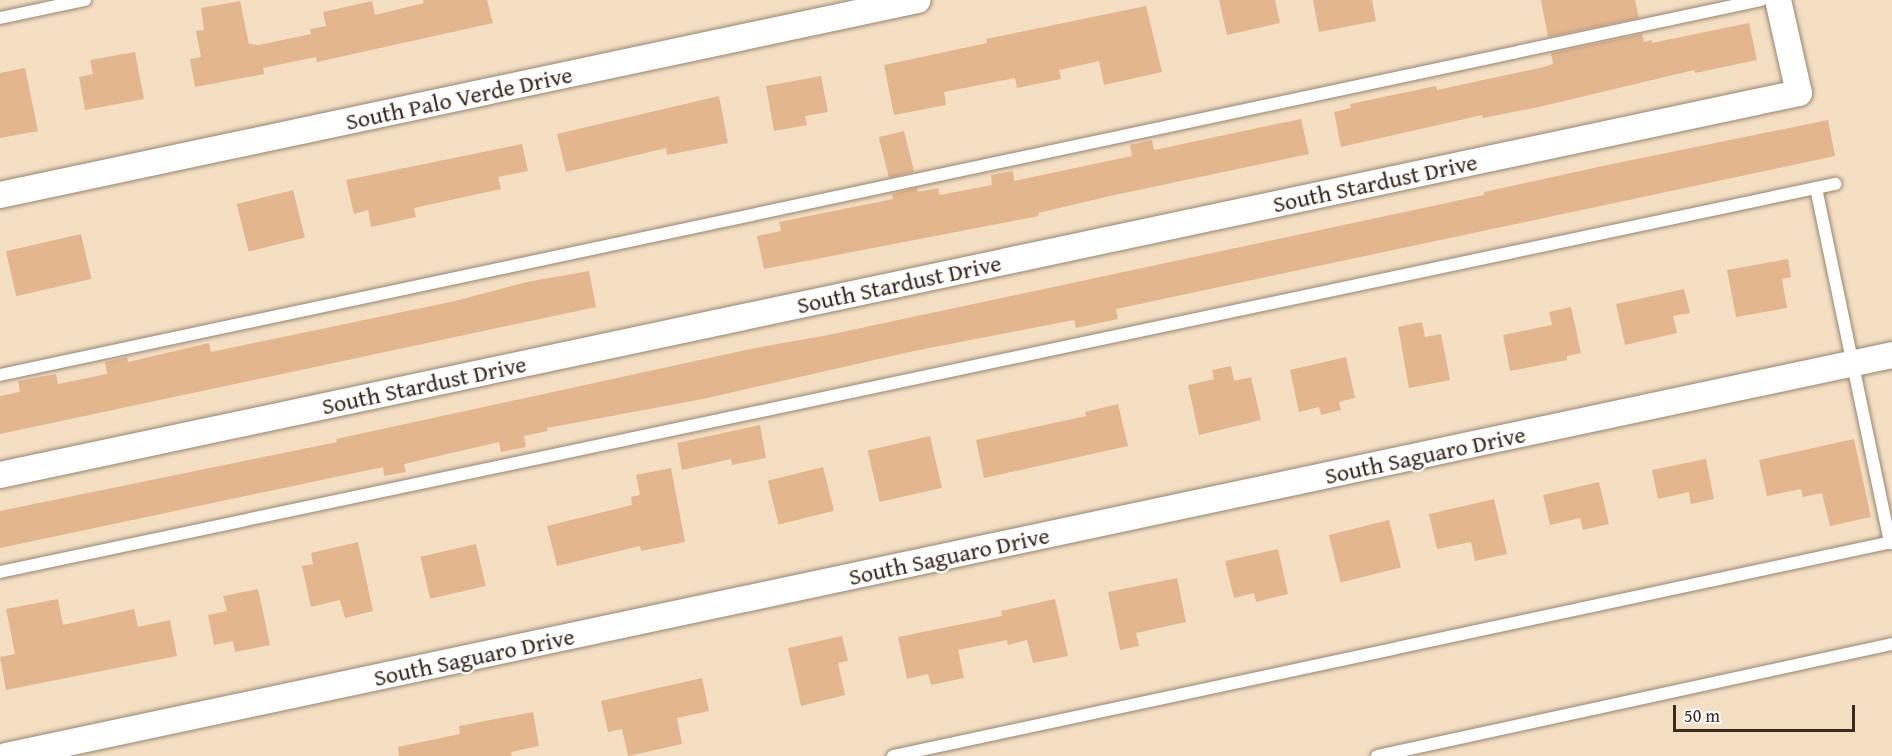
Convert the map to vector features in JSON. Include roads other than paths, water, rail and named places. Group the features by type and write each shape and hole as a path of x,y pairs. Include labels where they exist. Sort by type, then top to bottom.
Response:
{"street":[{"name":"South Palo Verde Drive","path":"0,195 918,0"},
{"name":"South Stardust Drive","path":"0,475 1798,93 1778,0"},
{"name":"South Saguaro Drive","path":"6,756 1892,355"}],"lane":[{"path":"0,18 85,0"},
{"path":"0,375 1761,0"},
{"path":"0,572 1835,184"},
{"path":"893,756 1891,542 1816,188"},
{"path":"1377,756 1892,644"}]}
